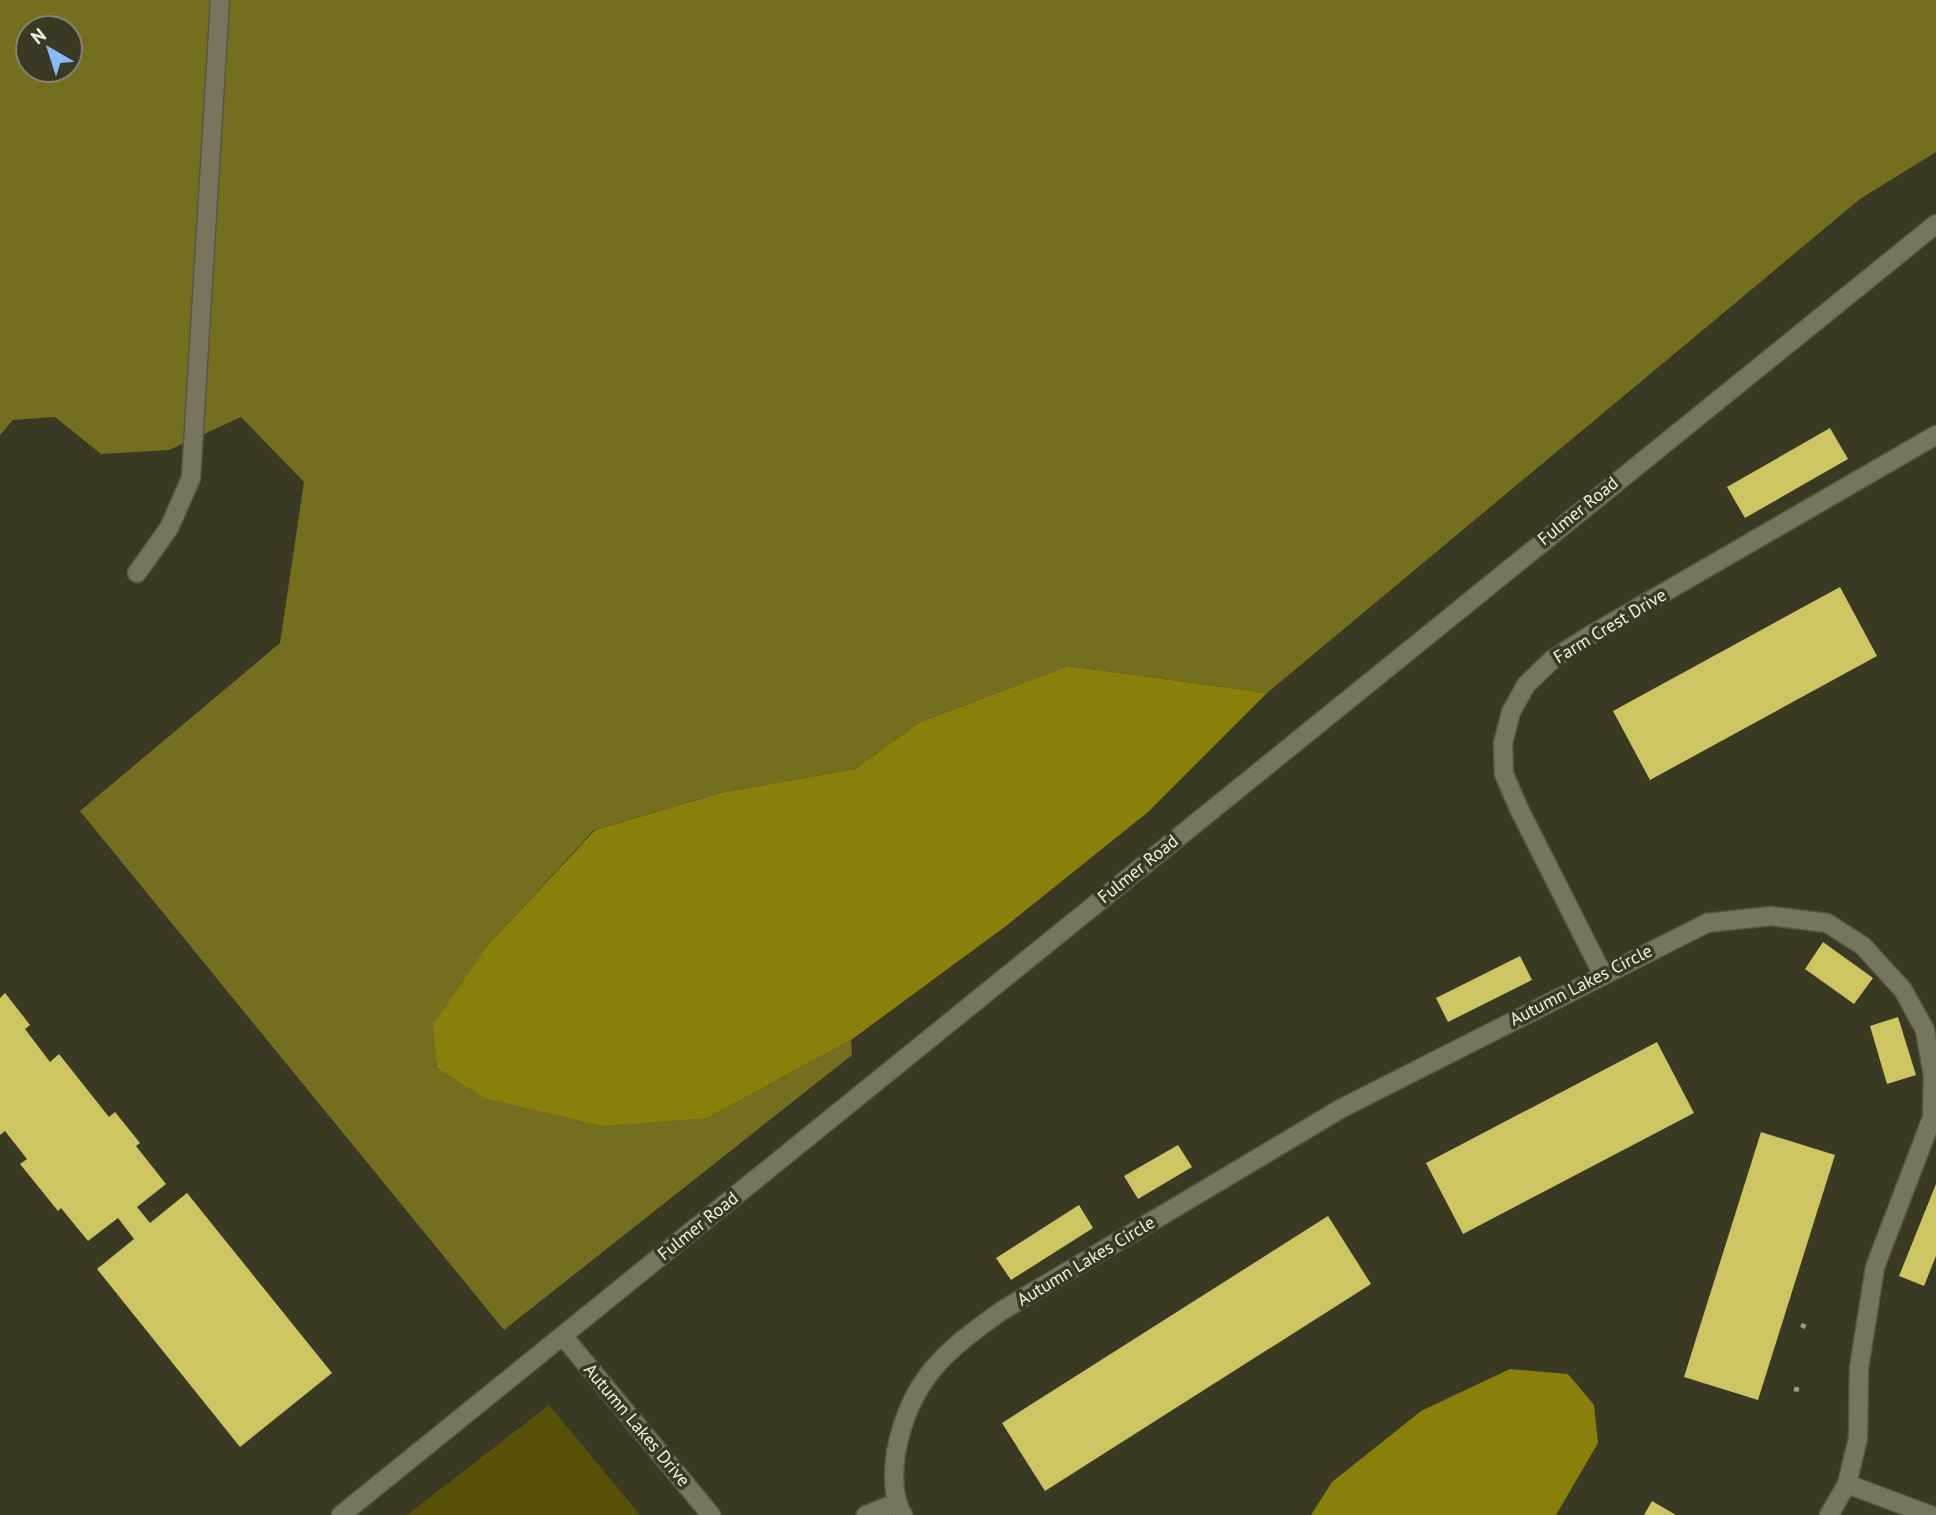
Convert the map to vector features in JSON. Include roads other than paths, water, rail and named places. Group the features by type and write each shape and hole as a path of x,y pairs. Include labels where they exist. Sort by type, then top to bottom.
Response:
{"street":[{"path":"137,573 169,528 191,478 220,0"},
{"name":"Fulmer Road","path":"341,1515 1832,305 1936,224"},
{"name":"Farm Crest Drive","path":"1602,973 1504,774 1503,743 1511,712 1527,685 1553,659 1589,636 1936,435"},
{"name":"Autumn Lakes Circle","path":"899,1509 894,1465 902,1421 926,1375 963,1339 1003,1310 1342,1108 1602,973 1707,923 1771,916 1827,923 1863,946 1903,990 1925,1030 1933,1076 1932,1118 1875,1267 1859,1368 1858,1438 1847,1484 1829,1515"},
{"name":"Autumn Lakes Drive","path":"563,1336 711,1515"},
{"path":"1847,1484 1930,1515"},
{"path":"866,1515 899,1509"}]}
